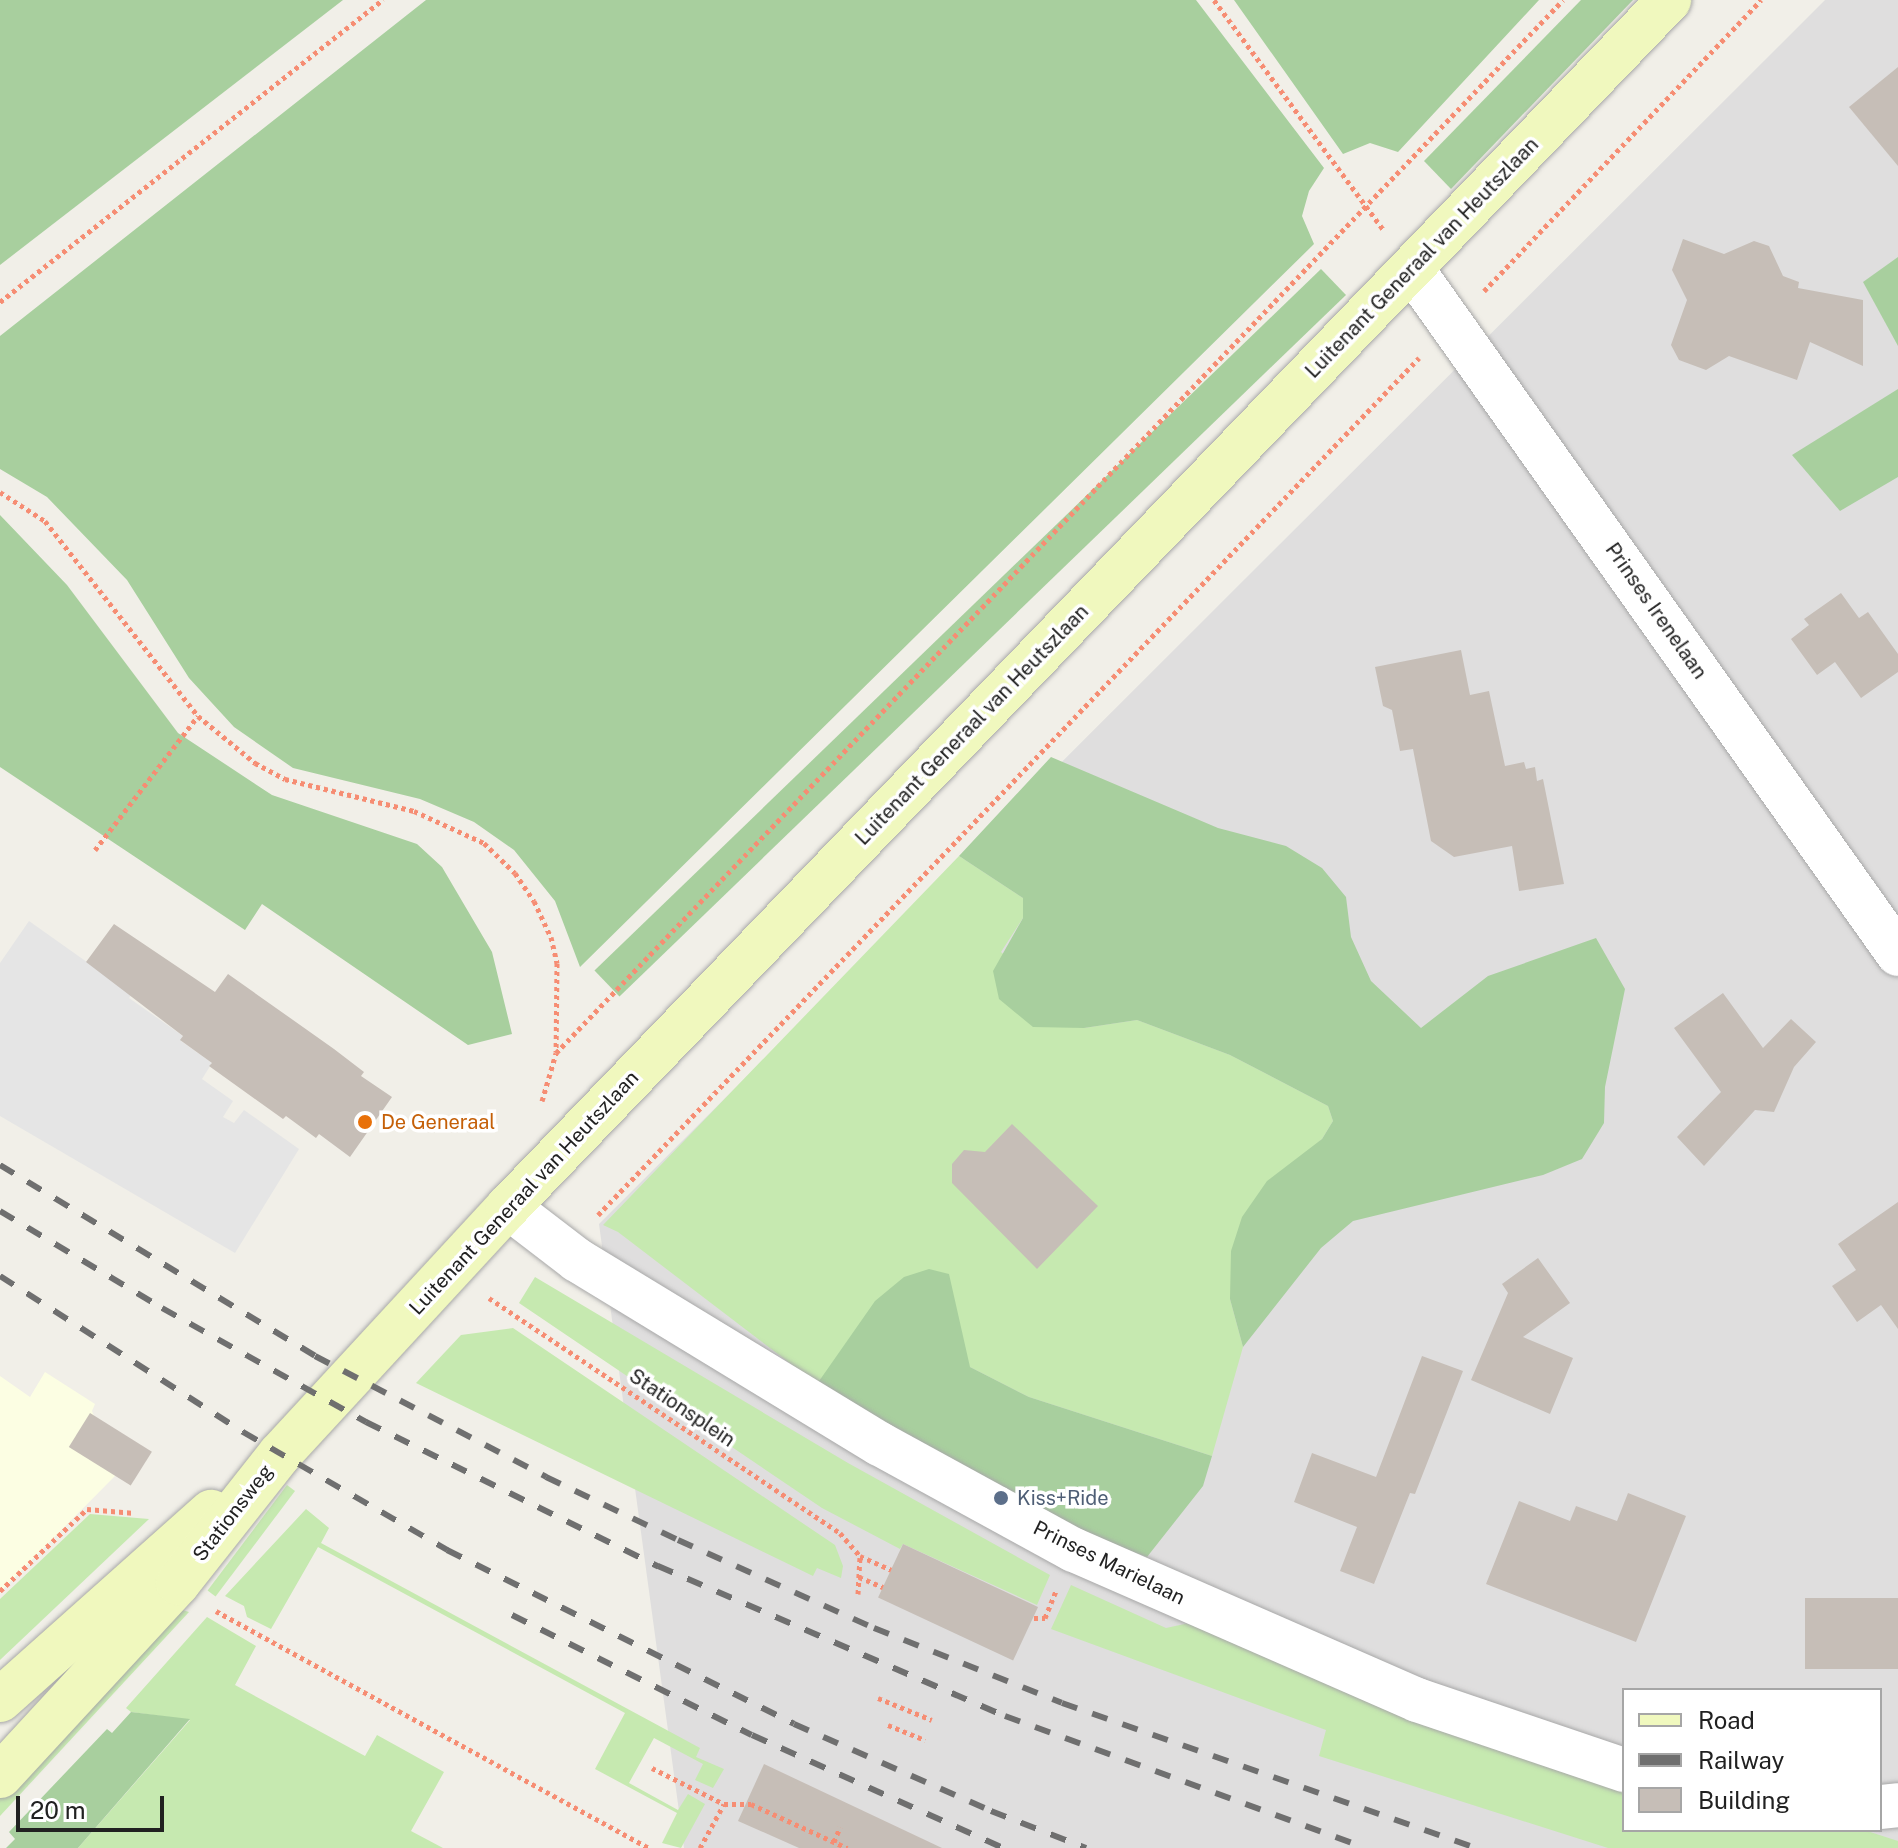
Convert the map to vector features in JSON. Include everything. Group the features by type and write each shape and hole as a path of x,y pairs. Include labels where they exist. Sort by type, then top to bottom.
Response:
{"main road":[{"name":"Luitenant Generaal van Heutszlaan","path":"280,1454 508,1207 1669,0"},
{"name":"Stationsweg","path":"0,1776 178,1583 280,1454"},
{"name":"Stationsweg","path":"0,1700 153,1561 280,1454"}],"street":[{"name":"Prinses Irenelaan","path":"1412,269 1898,954"},
{"name":"Prinses Marielaan","path":"508,1207 564,1250 880,1444 1074,1550 1417,1700 1622,1769"}],"path":[{"path":"0,302 383,0"},
{"path":"1214,0 1367,207"},
{"path":"556,1053 1563,0"},
{"path":"564,1250 1761,0"},
{"path":"0,492 45,521 198,716 255,763 285,779 414,811 484,843 515,873 534,901 551,937 557,963 556,1053 538,1114"},
{"path":"95,850 198,716"},
{"name":"Stationsplein","path":"481,1293 840,1533 860,1556"},
{"path":"0,1591 87,1509 149,1514"},
{"path":"858,1594 860,1556 891,1570"},
{"path":"859,1577 883,1587"},
{"path":"178,1583 202,1603 649,1848"},
{"path":"878,1698 932,1720"},
{"path":"888,1725 925,1740"},
{"path":"652,1768 724,1804 751,1804 847,1848"},
{"path":"700,1848 724,1804"},
{"path":"834,1842 840,1827"}],"shaded area":[{"path":"1825,0 1898,0 1898,1848 684,1848 599,1224"},
{"path":"29,921 132,994 129,998 183,1036 181,1041 212,1063 202,1079 233,1101 223,1117 234,1123 244,1110 299,1149 235,1253 0,1116 0,963"},
{"path":"45,1372 95,1404 92,1411 116,1475 0,1592 0,1376 30,1397"}],"green space":[{"path":"0,0 343,0 0,265"},
{"path":"426,0 1196,0 1324,168 1309,191 1302,216 1314,244 580,967 555,901 514,850 474,822 420,799 293,768 234,727 189,678 127,580 47,497 0,469 0,336"},
{"path":"1234,0 1539,0 1398,152 1370,143 1343,154"},
{"path":"1581,0 1633,0 1451,189 1424,161"},
{"path":"1898,257 1898,346 1863,282"},
{"path":"1321,269 1346,295 619,997 594,971"},
{"path":"1898,389 1898,477 1840,511 1792,455"},
{"path":"0,515 67,585 178,733 272,795 417,844 442,867 492,952 512,1034 468,1045 262,904 245,930 0,767"},
{"path":"1051,757 1218,828 1286,846 1322,868 1346,897 1351,937 1371,981 1421,1028 1488,976 1596,938 1625,989 1605,1087 1604,1123 1582,1159 1543,1175 1353,1221 1321,1248 1243,1347 1230,1299 1231,1251 1242,1217 1267,1181 1322,1139 1333,1121 1328,1106 1230,1055 1137,1020 1084,1028 1033,1027 999,999 993,971 1023,918 1023,898 959,856"},
{"path":"959,856 1023,898 1023,918 1001,952 1084,1028 1137,1020 1230,1055 1328,1106 1333,1121 1322,1139 1301,1158 1230,1299 1243,1347 1212,1456 1029,1397 970,1367 817,1384 618,1232 603,1225"},
{"path":"929,1269 949,1274 970,1367 1029,1397 1212,1456 1203,1486 1147,1557 1106,1542 1000,1490 817,1384 875,1301 904,1277"},
{"path":"535,1277 848,1463 1050,1575 1037,1605 903,1544 900,1549 822,1508 519,1303"},
{"path":"513,1328 835,1545 843,1566 841,1578 817,1568 813,1576 416,1383 461,1335"},
{"path":"287,1485 295,1491 216,1596 208,1590"},
{"path":"306,1509 329,1528 321,1543 700,1748 696,1757 724,1769 713,1788 695,1780 703,1764 654,1738 629,1783 678,1810 688,1794 705,1804 681,1848 662,1843 677,1813 595,1769 625,1713 318,1547 271,1629 247,1617 244,1606 225,1596"},
{"path":"90,1514 149,1519 0,1660 0,1599"},
{"path":"1071,1585 1166,1628 1189,1623 1622,1783 1622,1832 1870,1832 1898,1841 1898,1848 1608,1848 1319,1756 1326,1730 1051,1629"},
{"path":"176,1608 189,1612 0,1816 0,1793"},
{"path":"207,1617 256,1646 235,1685 365,1756 377,1735 444,1772 411,1831 443,1848 78,1848 190,1720 131,1712 126,1708"},
{"path":"131,1712 190,1719 78,1848 6,1848 15,1839 9,1832 107,1729 112,1733"}],"building":[{"path":"1898,67 1898,166 1849,107"},
{"path":"1683,239 1724,254 1754,241 1769,246 1783,276 1799,282 1798,288 1863,300 1863,366 1810,342 1797,380 1729,356 1706,370 1679,360 1671,345 1687,300 1672,270"},
{"path":"1841,593 1859,618 1868,612 1898,654 1898,672 1861,698 1835,662 1817,675 1791,639 1809,625 1804,619"},
{"path":"1461,650 1470,695 1489,691 1505,766 1524,762 1526,769 1535,767 1537,781 1543,779 1564,884 1519,891 1512,846 1454,857 1431,841 1413,749 1400,751 1392,710 1383,706 1375,667"},
{"path":"114,924 215,992 228,974 334,1049 364,1072 361,1076 392,1097 350,1157 319,1134 316,1138 286,1116 283,1119 209,1066 212,1063 180,1040 183,1036 86,962"},
{"path":"1723,993 1763,1048 1791,1019 1816,1042 1794,1067 1774,1112 1755,1110 1704,1166 1677,1137 1721,1092 1674,1028"},
{"path":"1012,1124 1098,1206 1037,1269 952,1183 952,1164 964,1150 985,1152"},
{"path":"1898,1202 1898,1329 1881,1305 1857,1322 1832,1286 1856,1270 1838,1244"},
{"path":"1538,1258 1570,1303 1523,1337 1573,1358 1550,1414 1471,1380 1508,1293 1502,1284"},
{"path":"1422,1356 1463,1371 1415,1494 1410,1493 1374,1584 1340,1571 1357,1527 1294,1502 1312,1453 1376,1477"},
{"path":"90,1413 152,1452 131,1486 69,1447"},
{"path":"1628,1493 1686,1516 1636,1642 1486,1584 1519,1501 1570,1521 1576,1506 1617,1521"},
{"path":"903,1544 1038,1607 1013,1660 878,1597"},
{"path":"1805,1598 1898,1598 1898,1669 1805,1669"},
{"path":"764,1764 942,1848 799,1848 738,1821"}],"railway":[{"path":"0,1165 315,1356 546,1477 678,1540 874,1628 1062,1703 1475,1848"},
{"path":"0,1211 162,1308 366,1422 658,1566 1005,1716 1365,1848"},
{"path":"0,1276 243,1432 447,1550 794,1724 991,1811 1086,1848"},
{"path":"512,1615 752,1735 1004,1848"}],"place":[{"name":"De Generaal","path":"365,1122"},
{"name":"Kiss+Ride","path":"1001,1498"}]}
